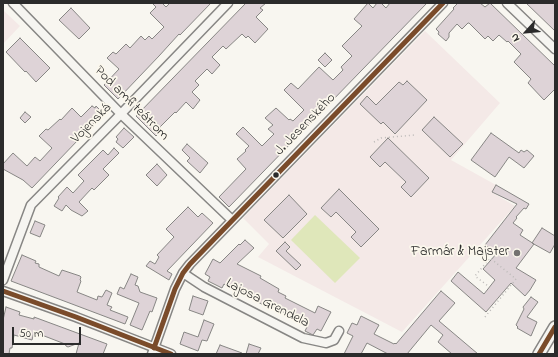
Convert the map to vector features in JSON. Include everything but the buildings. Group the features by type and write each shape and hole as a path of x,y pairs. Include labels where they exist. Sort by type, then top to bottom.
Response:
{"street":[{"name":"Pod amfiteátrom","path":"13,3 121,114 232,220"},
{"name":"Vojenská","path":"3,280 31,205 228,3"},
{"name":"J. Jesenského","path":"153,351 175,288 190,264 443,3"},
{"path":"507,3 555,49"},
{"name":"Lajosa Grendela","path":"183,273 204,286 303,338 326,343 334,340 339,331"},
{"path":"3,291 76,317 153,351 171,354"},
{"path":"539,354 555,327"}],"path":[{"path":"374,142 381,138 415,135"},
{"path":"485,316 516,279 490,258 475,276 488,286"}],"shaded area":[{"path":"3,10 20,26 3,44"},
{"path":"425,31 500,103 451,160 496,185 493,193 515,206 402,332 258,257 269,244 243,218"}],"green space":[{"path":"315,215 360,258 335,283 291,240"}],"transit line":[{"path":"154,348 175,289 183,273 190,264 443,3"},
{"path":"3,291 76,317 171,354"},
{"path":"539,354 555,327"}],"place":[{"name":"Farmár & Majster","path":"517,253"}]}
